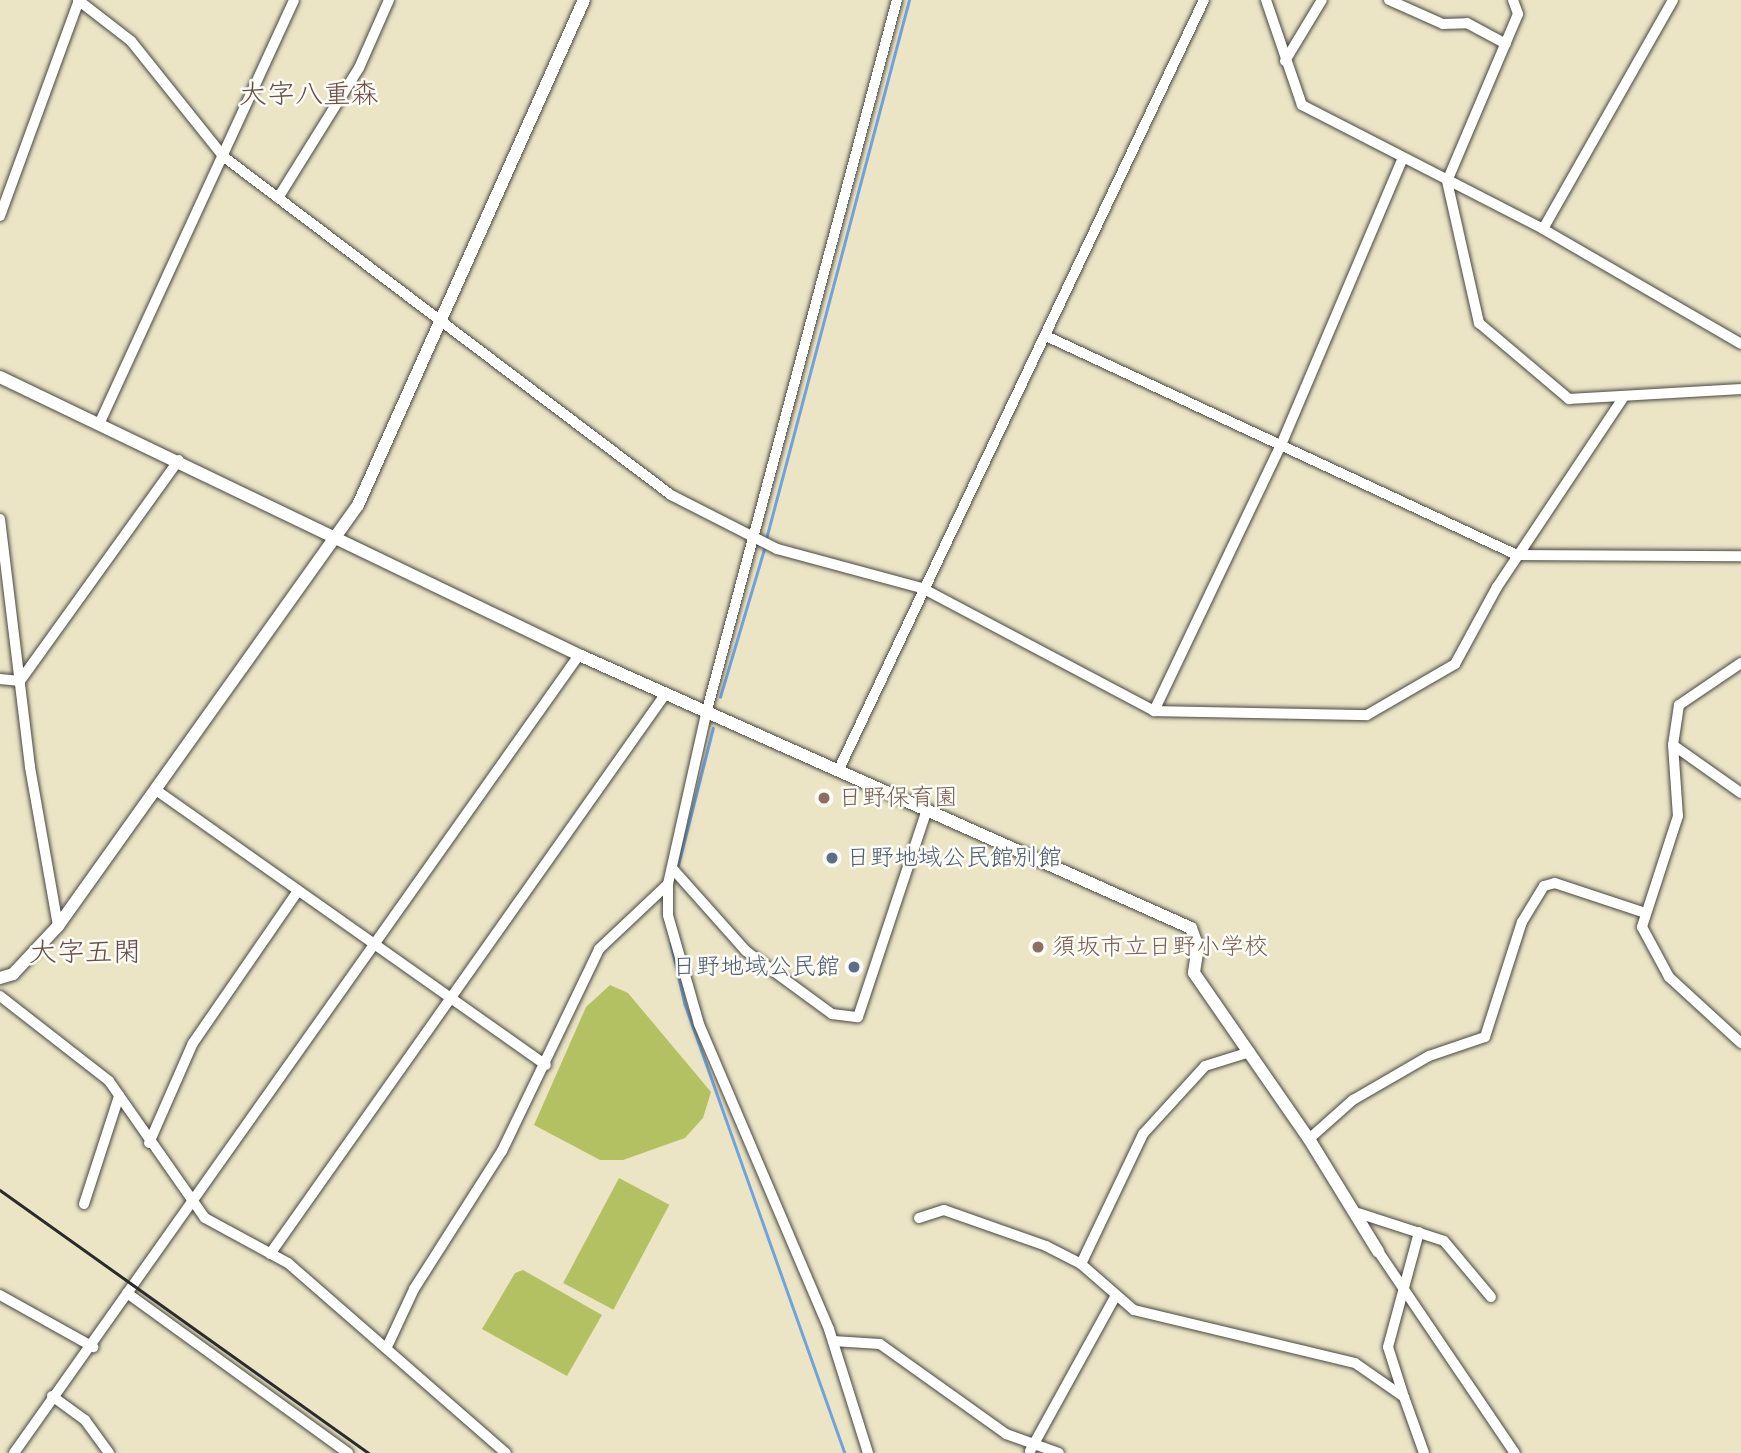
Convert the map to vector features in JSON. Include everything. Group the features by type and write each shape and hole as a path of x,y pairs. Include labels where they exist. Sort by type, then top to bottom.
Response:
{"street":[{"path":"0,216 79,0 131,41 224,157 671,495 760,541 922,588 1154,711 1327,717 1386,709 1455,664 1517,555 1623,398"},
{"path":"100,422 294,0"},
{"path":"278,198 359,68 389,0"},
{"path":"0,978 13,974 58,926 337,539 442,321 584,0"},
{"path":"868,1453 834,1340 699,1024 668,915 668,884 707,710 760,541 897,0"},
{"path":"839,769 922,588 1046,336 1204,0"},
{"path":"1266,0 1302,105 1543,229 1741,344"},
{"path":"1285,61 1322,0"},
{"path":"1389,0 1443,24 1466,23 1506,44"},
{"path":"1513,0 1518,14 1447,181 1479,323 1569,399 1623,398 1741,389"},
{"path":"1543,229 1673,0"},
{"path":"1154,711 1281,445 1403,158"},
{"path":"1046,336 1517,555 1741,556"},
{"path":"0,377 100,422 579,655 1191,928 1198,947 1194,973 1310,1139 1358,1213 1378,1251 1404,1283 1515,1453"},
{"path":"20,681 179,460"},
{"path":"0,519 20,681 58,926"},
{"path":"14,1453 52,1396 93,1346 189,1200 579,655"},
{"path":"1741,663 1679,705 1673,745 1678,816 1642,928 1653,956 1741,1043"},
{"path":"0,679 20,681"},
{"path":"270,1254 666,693"},
{"path":"1673,745 1741,793"},
{"path":"156,790 373,946 546,1065"},
{"path":"672,868 746,951 832,1014 858,1017 927,809"},
{"path":"1310,1139 1353,1100 1429,1056 1485,1037 1522,922 1544,886 1555,883 1645,913"},
{"path":"387,1347 546,1065 599,949 668,884"},
{"path":"149,1143 193,1043 298,891"},
{"path":"0,996 94,1065 119,1096 189,1200 205,1217 270,1254 387,1347 442,1404 506,1453"},
{"path":"1081,1264 1143,1134 1205,1066 1250,1052"},
{"path":"84,1204 119,1096"},
{"path":"919,1218 944,1210 1081,1264 1115,1297 1134,1310 1355,1363 1404,1397"},
{"path":"1358,1213 1444,1241 1491,1297"},
{"path":"1419,1231 1388,1347 1423,1453"},
{"path":"127,1293 348,1453"},
{"path":"0,1295 93,1346"},
{"path":"1031,1450 1115,1297"},
{"path":"834,1340 880,1344 986,1422 1031,1450 1059,1453"},
{"path":"52,1396 85,1420 109,1453"}],"green space":[{"path":"610,985 628,993 711,1092 703,1118 685,1138 623,1160 600,1160 534,1125 586,1007"},
{"path":"619,1178 669,1205 613,1310 563,1283"},
{"path":"523,1270 602,1315 567,1376 482,1329 515,1273"}],"waterway":[{"path":"766,539 909,0"},
{"path":"720,697 765,546"},
{"path":"678,865 713,728"},
{"path":"671,943 685,1004 845,1453"}],"railway":[{"path":"0,1190 369,1453"}],"place":[{"name":"日野保育園","path":"824,798"},
{"name":"日野地域公民館別館","path":"832,858"},
{"name":"須坂市立日野小学校","path":"1038,947"},
{"name":"日野地域公民館","path":"854,967"}],"district":[{"name":"大字八重森","path":"309,95"},
{"name":"大字五閑","path":"85,953"}]}
